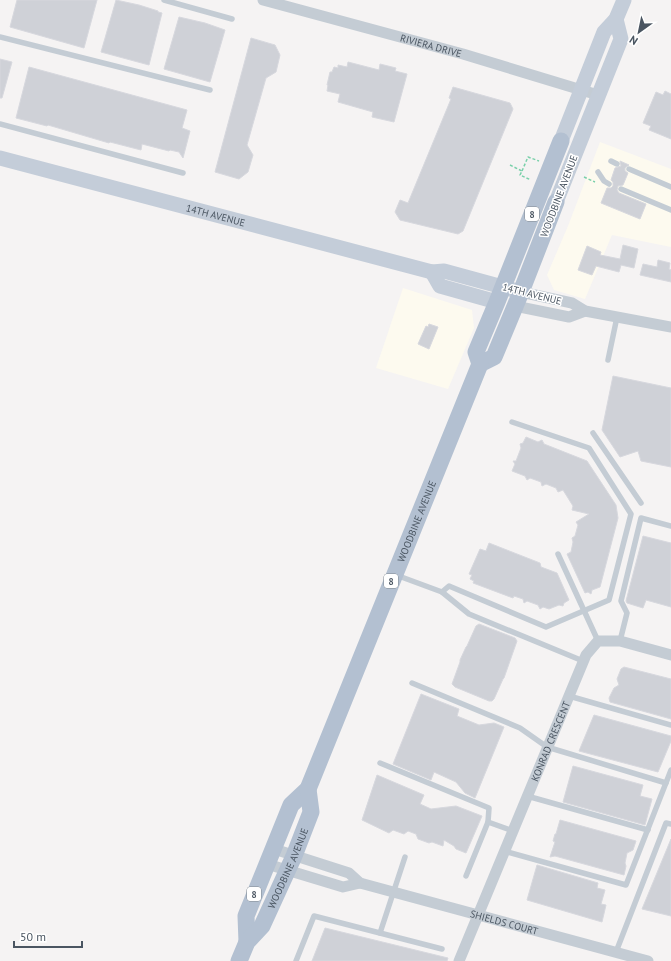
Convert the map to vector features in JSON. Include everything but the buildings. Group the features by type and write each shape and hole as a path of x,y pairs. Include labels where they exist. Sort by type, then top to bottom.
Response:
{"main road":[{"name":"WOODBINE AVENUE","path":"240,961 247,942 246,916 291,805 308,789 480,364 476,352 581,89 604,32 616,19 623,1"},
{"name":"WOODBINE AVENUE","path":"480,364 494,357 543,237 621,39 616,19"},
{"name":"14TH AVENUE","path":"0,158 432,272 440,286 500,294 518,299"},
{"path":"526,229 543,237"},
{"name":"WOODBINE AVENUE","path":"247,942 262,926 290,864 310,812 308,789"}],"street":[{"name":"RIVIERA DRIVE","path":"270,1 463,54 598,95"},
{"name":"14TH AVENUE","path":"518,299 569,317 585,311"},
{"name":"14TH AVENUE","path":"518,299 572,303 585,311 671,327"},
{"path":"598,641 620,641 671,655"},
{"name":"KONRAD CRESCENT","path":"459,961 586,655 598,641"},
{"name":"SHIELDS COURT","path":"274,849 290,864 343,887 360,883"},
{"name":"SHIELDS COURT","path":"267,864 290,864 349,873 360,883 648,961"}],"lane":[{"path":"164,0 232,20"},
{"path":"0,37 210,90"},
{"path":"0,124 184,173"},
{"path":"629,169 671,187"},
{"path":"598,172 604,181 609,184"},
{"path":"621,189 671,210"},
{"path":"608,360 617,317"},
{"path":"442,592 449,586 546,627 609,600 632,514 589,448 512,422"},
{"path":"593,433 641,503"},
{"path":"620,641 627,613 621,601 641,518 671,526"},
{"path":"558,554 598,641"},
{"path":"394,574 442,592 469,614 584,661"},
{"path":"412,683 520,728 548,747 666,782"},
{"path":"569,696 671,724"},
{"path":"380,763 489,808 488,822 466,876"},
{"path":"504,851 626,886 671,770"},
{"path":"527,796 648,830"},
{"path":"488,822 513,831"},
{"path":"616,952 666,823 671,824"},
{"path":"380,932 405,857"},
{"path":"296,961 314,916 442,948"}],"path":[{"path":"531,180 520,176 522,171 528,157 539,161"},
{"path":"510,165 522,171"}],"shaded area":[{"path":"600,142 671,169 671,247 612,235 585,299 554,290 547,275 568,226"},
{"path":"403,288 472,310 474,328 448,389 376,368"}]}
